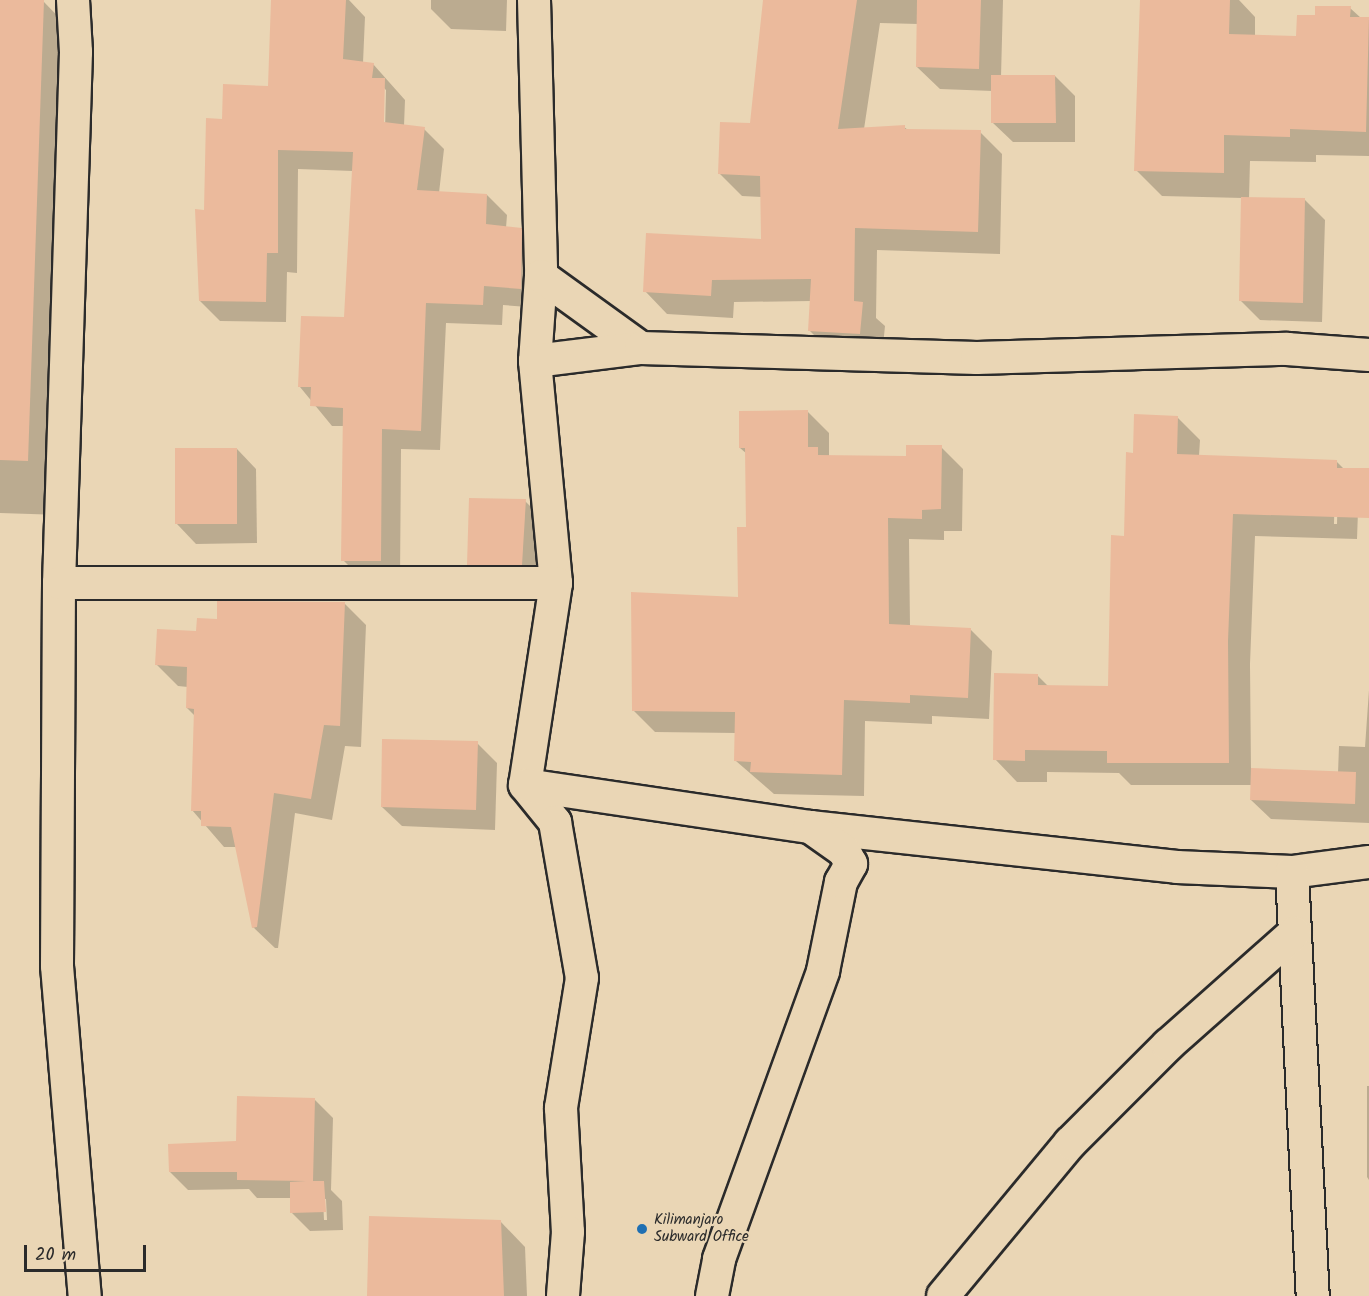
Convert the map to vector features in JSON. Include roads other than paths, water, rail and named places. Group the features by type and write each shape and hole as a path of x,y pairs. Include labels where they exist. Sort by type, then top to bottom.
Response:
{"street":[{"path":"73,0 76,52 59,583 57,966 85,1296"},
{"path":"534,0 541,276 534,361 556,583 525,785 555,822 582,978 561,1108 568,1232 563,1296"},
{"path":"541,276 641,348"},
{"path":"534,361 641,348 977,358 1287,349 1369,355"},
{"path":"59,583 556,583"},
{"path":"525,785 810,827 1165,866 1292,872 1369,862"},
{"path":"712,1296 719,1259 823,971 841,882 851,864 844,851 810,827"},
{"path":"1292,872 1313,1296"},
{"path":"943,1296 1070,1143 1168,1045 1294,933"}],"place":[{"name":"Kilimanjaro Subward Office","path":"642,1229"}]}
